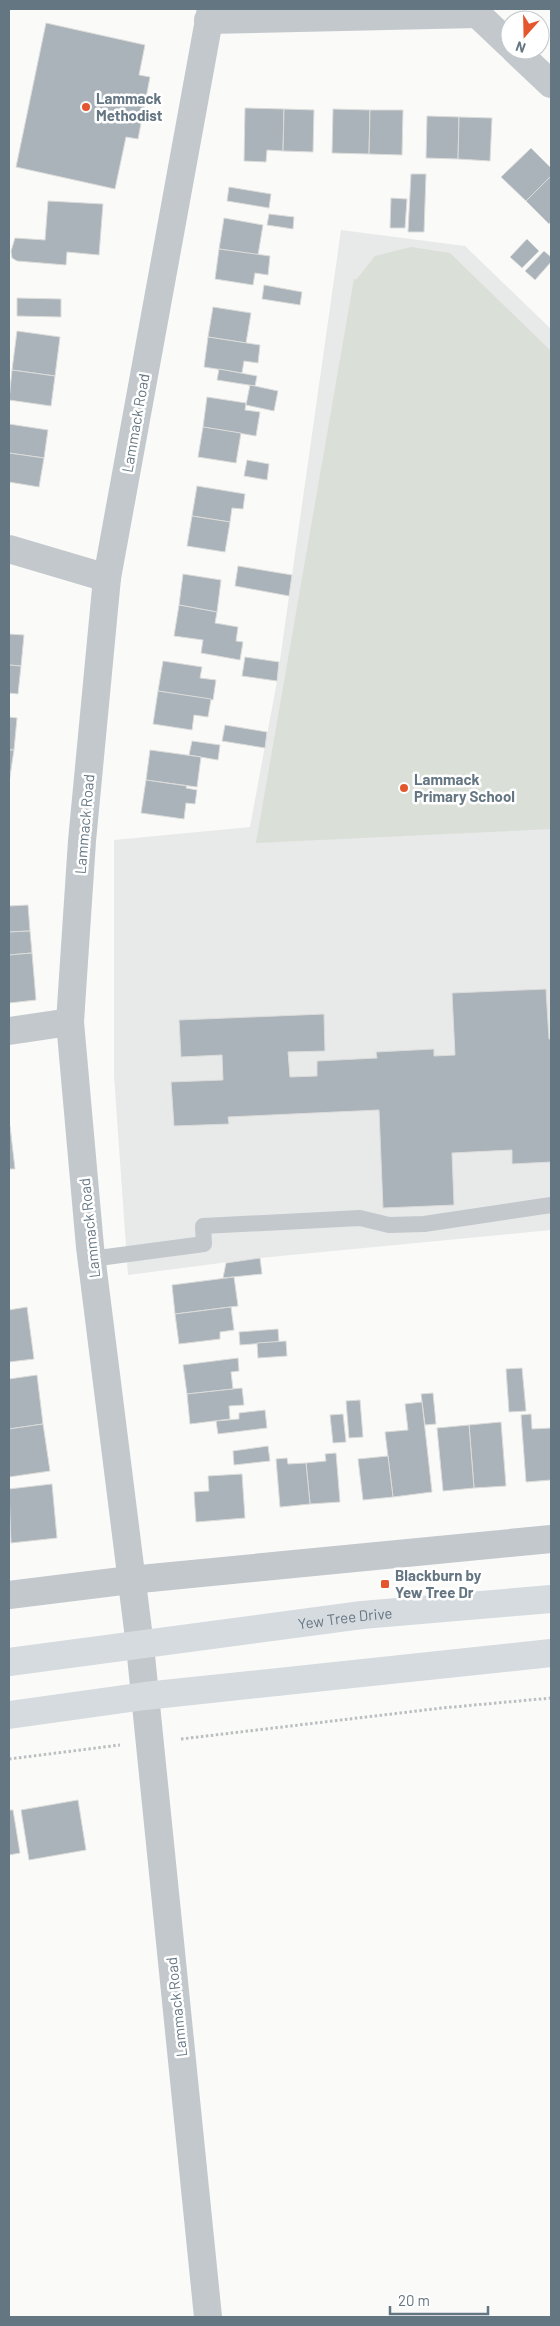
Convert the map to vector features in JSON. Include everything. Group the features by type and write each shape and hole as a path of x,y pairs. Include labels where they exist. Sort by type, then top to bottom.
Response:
{"highway":[{"name":"Yew Tree Drive","path":"9,1662 362,1615 551,1599"},
{"path":"9,1715 144,1696 551,1652"}],"street":[{"path":"210,15 477,10 500,34"},
{"name":"Lammack Road","path":"208,2317 140,1646 130,1580 91,1259 70,1022 82,841 107,578 210,15"},
{"path":"526,60 551,84"},
{"path":"9,549 107,578"},
{"path":"9,1031 70,1022"},
{"path":"9,1595 130,1580 551,1539"}],"lane":[{"path":"91,1259 204,1244 204,1226 360,1218 389,1225 424,1224 551,1205"}],"path":[{"path":"9,1759 442,1708 551,1698"}],"shaded area":[{"name":"Lammack Primary School","path":"341,230 465,246 551,329 551,1230 260,1258 128,1275 114,1076 114,840 250,827 277,681"},
{"path":"411,247 450,253 551,351 551,829 256,843 354,279 356,280 375,256"}],"building":[{"name":"Lammack Methodist","path":"46,23 145,45 139,75 150,77 138,139 126,137 115,189 16,167"},
{"path":"245,108 284,109 283,151 267,150 266,162 244,161"},
{"path":"284,109 314,110 313,152 283,151"},
{"path":"333,109 370,110 369,154 332,153"},
{"path":"370,110 403,110 402,155 369,154"},
{"path":"427,116 459,117 458,159 426,158"},
{"path":"459,117 492,118 490,161 458,159"},
{"path":"531,148 551,168 551,176 526,201 501,177"},
{"path":"411,174 426,174 424,232 408,232"},
{"path":"551,176 551,221 549,224 526,201"},
{"path":"229,187 271,194 269,208 227,201"},
{"path":"391,198 407,199 405,228 390,228"},
{"path":"48,201 103,204 99,255 67,252 66,265 17,261 12,258 11,251 15,238 45,240"},
{"path":"269,214 294,217 293,229 267,225"},
{"path":"224,218 263,225 258,255 219,249"},
{"path":"527,239 539,251 522,268 510,257"},
{"path":"219,249 270,256 268,275 255,273 253,285 215,279"},
{"path":"544,251 551,257 551,262 535,280 525,271"},
{"path":"264,285 302,292 300,305 262,299"},
{"path":"17,298 61,299 61,317 17,316"},
{"path":"213,307 251,313 246,343 208,337"},
{"path":"17,331 60,337 55,376 12,370"},
{"path":"208,337 260,345 258,363 244,361 242,373 204,367"},
{"path":"219,369 257,376 255,386 217,380"},
{"path":"12,370 55,376 51,406 9,400"},
{"path":"250,385 278,391 274,411 246,405"},
{"path":"207,397 246,403 245,410 260,412 256,436 203,427"},
{"path":"9,424 48,430 44,458 9,453"},
{"path":"203,427 241,433 236,463 198,457"},
{"path":"9,453 44,458 39,487 9,482"},
{"path":"247,460 269,464 267,480 244,476"},
{"path":"197,486 245,494 243,509 232,508 230,522 192,516"},
{"path":"192,516 230,522 225,552 187,546"},
{"path":"238,566 292,575 289,596 235,586"},
{"path":"183,574 221,580 217,612 179,605"},
{"path":"179,605 217,612 215,623 238,627 236,641 243,642 240,660 201,653 203,640 174,636"},
{"path":"9,634 24,635 21,666 9,665"},
{"path":"245,657 279,662 277,681 242,676"},
{"path":"163,661 202,667 200,678 216,680 213,700 158,691"},
{"path":"9,665 21,666 18,694 9,693"},
{"path":"158,691 211,699 208,717 194,715 192,730 153,724"},
{"path":"9,717 17,718 14,750 9,750"},
{"path":"225,725 267,732 265,748 222,741"},
{"path":"192,741 220,745 218,760 189,755"},
{"path":"9,750 14,750 9,783"},
{"path":"150,750 201,757 197,787 146,780"},
{"path":"146,780 187,786 186,788 197,790 195,804 186,803 184,819 141,813"},
{"path":"28,905 30,931 9,932 9,906"},
{"path":"30,931 32,953 9,955 9,932"},
{"path":"32,953 36,1000 9,1003 9,955"},
{"path":"546,989 549,1039 551,1039 551,1162 512,1164 512,1150 452,1153 454,1205 383,1208 379,1110 228,1117 229,1124 174,1126 171,1082 223,1080 222,1055 181,1057 179,1020 324,1014 325,1051 288,1052 290,1077 317,1076 317,1061 377,1058 376,1052 434,1049 434,1056 455,1055 452,993"},
{"path":"10,1126 15,1169 9,1169"},
{"path":"260,1258 262,1274 223,1278 226,1263"},
{"path":"234,1277 238,1306 175,1314 172,1285"},
{"path":"27,1307 34,1359 9,1362 9,1310"},
{"path":"231,1307 234,1330 220,1332 220,1339 179,1344 175,1314"},
{"path":"278,1329 279,1342 240,1345 239,1332"},
{"path":"286,1341 287,1356 258,1358 257,1343"},
{"path":"238,1358 239,1371 231,1372 233,1389 187,1394 183,1365"},
{"path":"522,1368 526,1411 509,1412 506,1369"},
{"path":"37,1375 43,1424 9,1429 9,1379"},
{"path":"242,1388 244,1405 229,1406 230,1419 190,1424 187,1394"},
{"path":"433,1393 436,1424 425,1425 421,1394"},
{"path":"360,1400 363,1437 349,1438 346,1401"},
{"path":"422,1402 432,1492 393,1497 385,1432 408,1430 405,1404"},
{"path":"265,1410 267,1428 218,1434 216,1421 239,1419 239,1413"},
{"path":"343,1414 346,1442 333,1443 330,1415"},
{"path":"531,1414 532,1429 551,1428 551,1480 526,1482 521,1415"},
{"path":"501,1422 506,1486 474,1488 469,1425"},
{"path":"43,1424 50,1471 9,1477 9,1429"},
{"path":"469,1425 474,1488 443,1491 437,1428"},
{"path":"268,1446 270,1461 234,1465 233,1451"},
{"path":"336,1453 340,1502 310,1504 306,1463 326,1461 325,1454"},
{"path":"388,1456 393,1497 363,1500 358,1459"},
{"path":"287,1458 288,1464 306,1463 310,1504 280,1507 276,1459"},
{"path":"242,1474 245,1518 196,1522 194,1492 209,1491 208,1476"},
{"path":"52,1484 57,1538 11,1543 9,1489"},
{"path":"78,1800 86,1850 29,1860 21,1810"},
{"path":"9,1810 13,1810 20,1853 9,1855"}],"place":[{"name":"Lammack Methodist","path":"86,107"},
{"name":"Lammack Primary School","path":"404,788"},
{"name":"Blackburn by Yew Tree Dr","path":"385,1584"}]}
